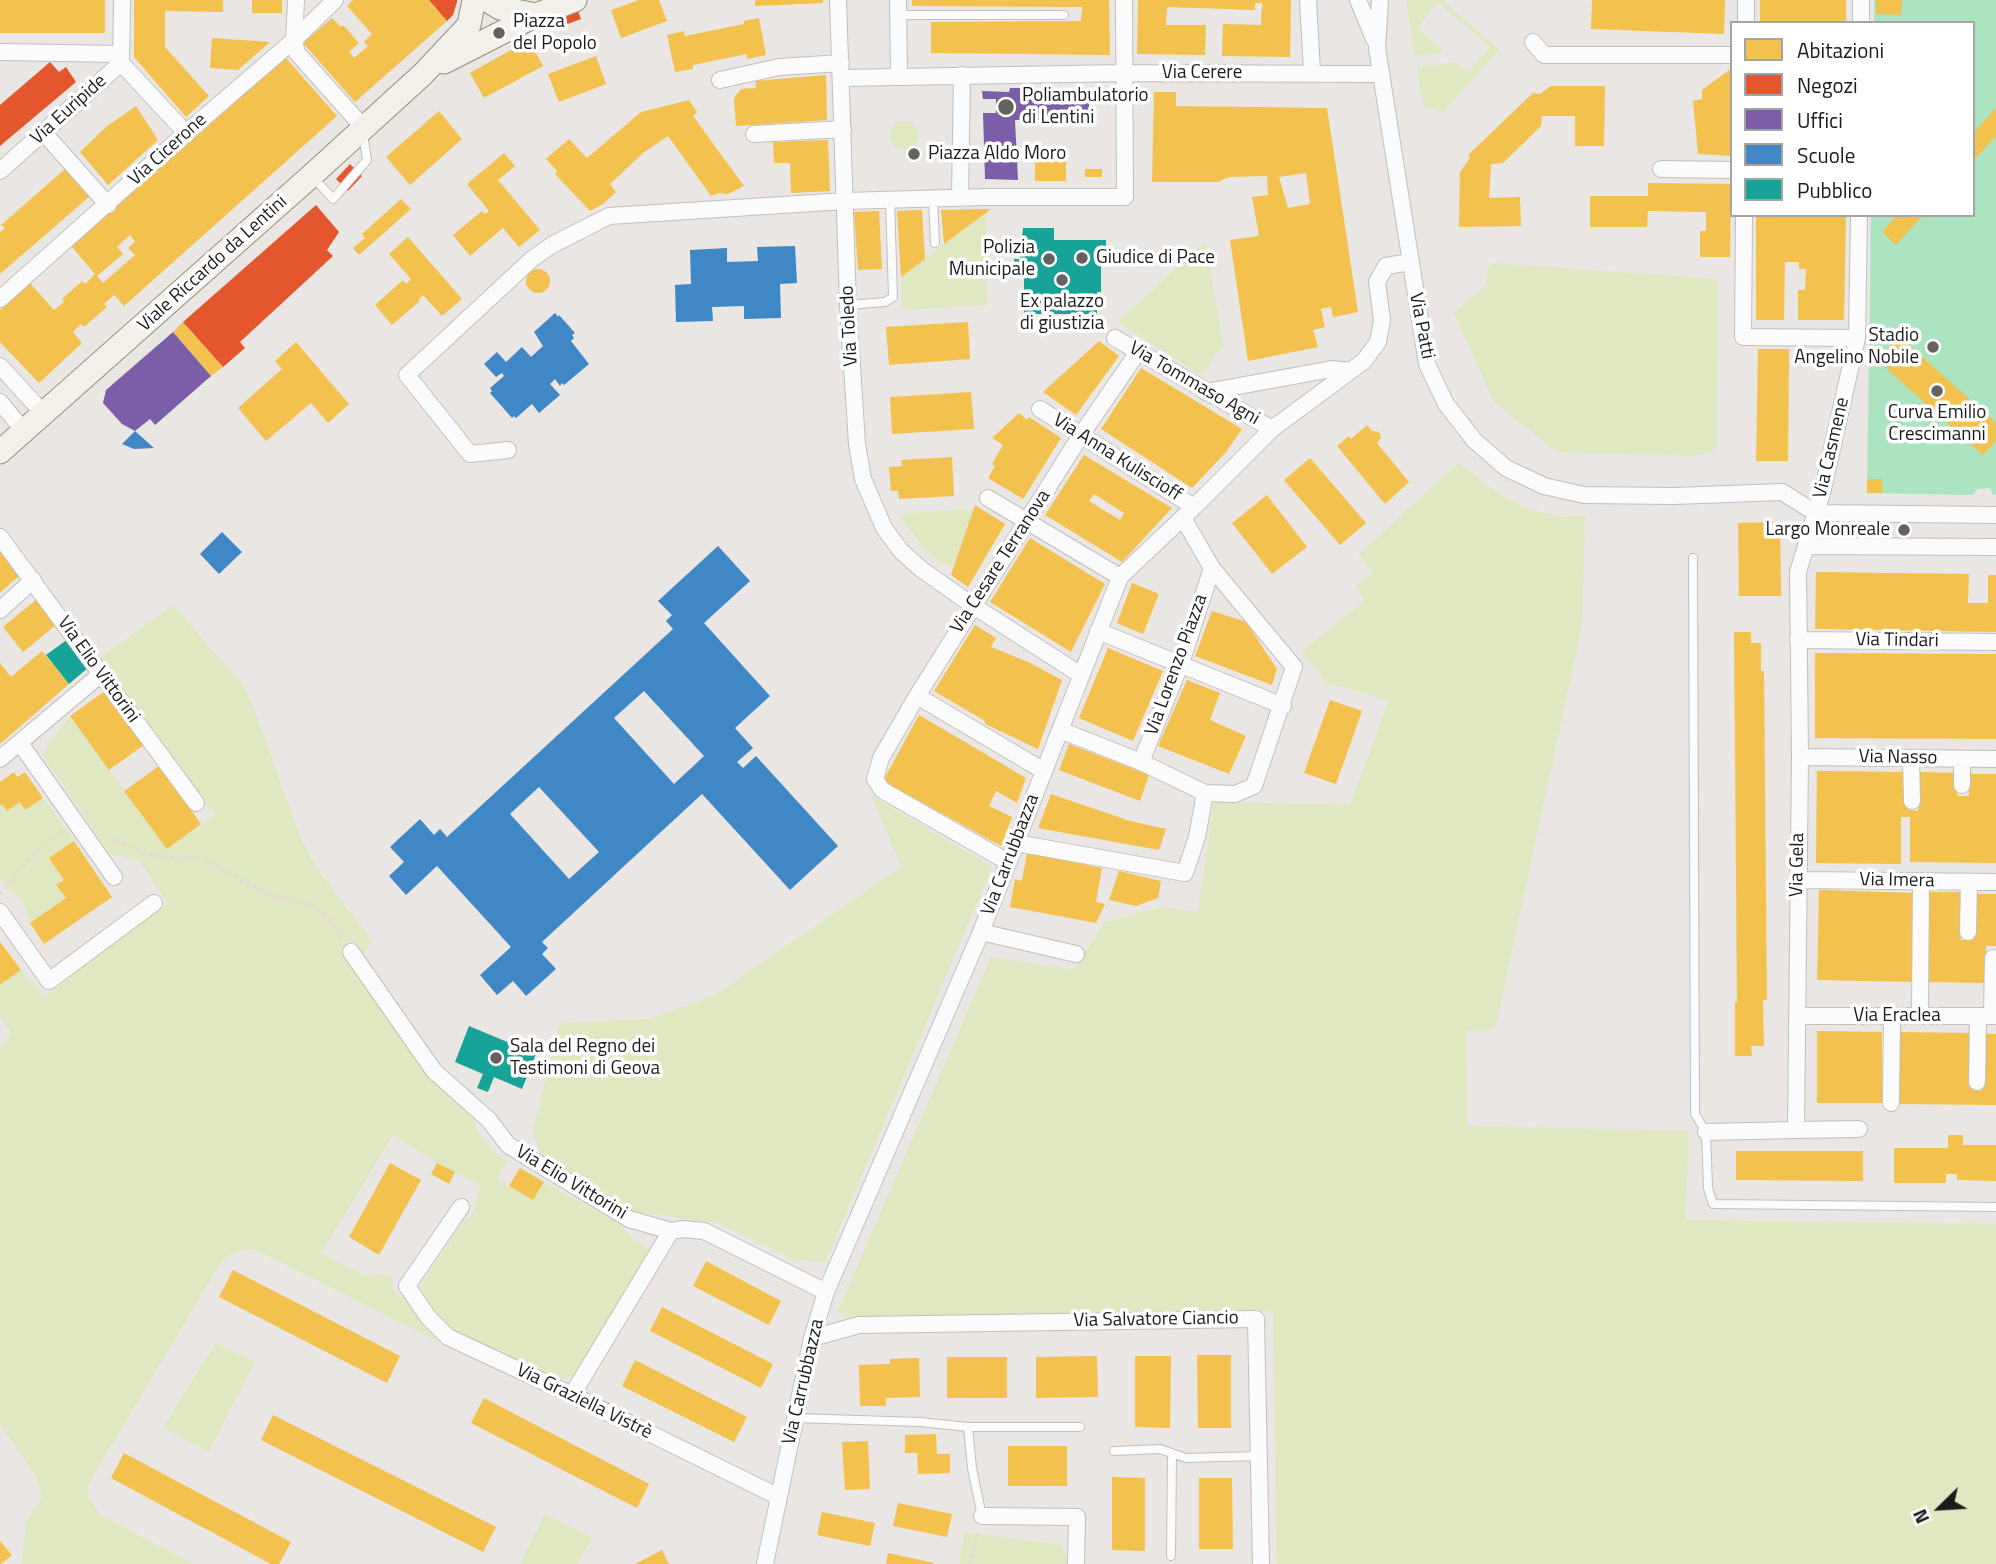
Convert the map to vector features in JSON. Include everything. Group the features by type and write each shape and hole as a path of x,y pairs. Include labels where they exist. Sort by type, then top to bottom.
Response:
{"main road":[{"path":"423,74 468,25 474,0"},
{"path":"487,0 507,10 536,15"},
{"path":"423,74 536,15 575,0"},
{"name":"Viale Riccardo da Lentini","path":"0,452 423,74"}],"street":[{"name":"Via Euripide","path":"0,171 44,133 121,58 122,0"},
{"path":"296,0 294,40 297,53 363,127"},
{"name":"Via Cicerone","path":"0,299 294,40 335,0"},
{"name":"Via Toledo","path":"838,0 848,305 857,444 863,479 884,528 901,551 921,569 1082,675"},
{"path":"508,450 470,454 407,375 532,259 552,245 609,216 890,199 1125,197 1124,0"},
{"path":"1308,0 1312,72"},
{"path":"1357,0 1377,48"},
{"path":"1377,48 1380,0"},
{"path":"1746,0 1746,21"},
{"path":"1861,0 1861,21"},
{"path":"898,8 899,76"},
{"path":"1533,42 1544,55 1730,55"},
{"name":"Via Patti","path":"1377,48 1427,364 1446,404 1474,440 1506,468 1544,486 1584,495 1674,496 1782,492 1816,513"},
{"path":"0,52 121,58 186,133"},
{"name":"Via Cerere","path":"720,80 779,66 899,76 1312,72 1380,74"},
{"path":"960,197 962,75"},
{"path":"754,134 843,129"},
{"path":"44,133 108,205"},
{"path":"1661,169 1730,170"},
{"path":"1744,217 1743,337 1857,338"},
{"name":"Via Casmene","path":"1816,513 1857,338 1859,217"},
{"name":"Via Carrubbazza","path":"765,1564 813,1338 826,1292 981,932 1120,577 1272,429 1364,361 1378,342 1382,320 1377,282 1386,266 1410,262"},
{"name":"Via Tommaso Agni","path":"1115,338 1272,429"},
{"name":"Via Cesare Terranova","path":"1008,862 882,790 875,779 881,758 972,605 1081,435 1138,352"},
{"path":"0,366 44,414"},
{"path":"1206,392 1332,369 1350,371"},
{"path":"0,402 24,431"},
{"name":"Via Anna Kuliscioff","path":"1040,409 1189,512"},
{"path":"988,498 1120,577"},
{"path":"1060,730 1141,762 1206,793 1235,794 1254,786 1294,667 1212,568 1189,512"},
{"path":"1816,513 1996,514"},
{"name":"Via Gela","path":"1796,1130 1800,757 1798,572 1816,513"},
{"name":"Via Elio Vittorini","path":"0,537 196,803"},
{"path":"1806,547 1996,547"},
{"name":"Via Lorenzo Piazza","path":"1141,762 1181,663 1212,568"},
{"path":"0,610 33,580"},
{"path":"1098,631 1283,706"},
{"name":"Via Tindari","path":"1798,640 1996,642"},
{"path":"0,759 101,674"},
{"path":"917,696 1044,771"},
{"path":"20,743 114,877"},
{"name":"Via Nasso","path":"1800,757 1996,759"},
{"path":"1911,758 1912,801"},
{"path":"1962,759 1962,785"},
{"path":"1016,843 1185,873 1197,836 1206,793"},
{"name":"Via Imera","path":"1798,880 1996,883"},
{"path":"1920,1016 1921,882"},
{"path":"1968,932 1969,882"},
{"path":"0,912 49,981 154,902"},
{"path":"981,932 1076,954"},
{"name":"Via Elio Vittorini","path":"351,952 434,1071 489,1120 508,1145 629,1219 671,1231 684,1228 704,1231 826,1292"},
{"path":"1977,1082 1989,1016 1993,958"},
{"name":"Via Eraclea","path":"1797,1016 1989,1016"},
{"path":"1891,1103 1892,1016"},
{"path":"1706,1132 1859,1129"},
{"name":"Via Graziella Vistrè","path":"461,1207 407,1286 428,1317 448,1337 779,1497"},
{"path":"572,1395 671,1231"},
{"name":"Via Salvatore Ciancio","path":"813,1338 859,1325 1256,1319 1261,1564"},
{"path":"982,1516 1077,1517 1076,1564"}],"lane":[{"path":"898,8 1064,15"},
{"path":"311,176 333,199 367,160 363,127"},
{"path":"933,198 935,243"},
{"path":"848,305 885,302 893,297 890,199"},
{"path":"1693,558 1695,1114 1706,1132 1708,1188 1713,1204 1996,1206"},
{"path":"796,1418 920,1422 968,1427 1080,1427"},
{"path":"968,1427 972,1468 982,1516"},
{"path":"1114,1451 1160,1449 1185,1458 1259,1456"},
{"path":"1171,1556 1172,1453"}],"path":[{"path":"0,894 42,845 75,821"},
{"path":"88,840 117,840 145,854 172,859 201,857 268,895 317,909 324,914 351,952"},
{"path":"970,1564 982,1516"}],"green space":[{"path":"1406,0 1442,0 1499,50 1443,112 1423,106 1417,67 1455,62 1468,73 1490,47 1438,2 1417,28 1444,52 1415,56"},
{"name":"Stadio Angelino Nobile","path":"1874,0 1996,0 1996,495 1993,495 1990,488 1977,489 1973,495 1867,493 1871,217 1975,217 1975,21 1874,21"},
{"path":"904,121 914,125 918,135 914,145 904,149 894,145 890,135 894,125"},
{"path":"986,211 987,305 903,310 901,277"},
{"path":"1205,242 1223,345 1201,375 1118,322"},
{"path":"1490,263 1718,279 1717,449 1693,456 1557,452 1494,402 1454,313 1486,285"},
{"path":"1459,463 1500,495 1527,508 1559,517 1585,516 1582,625 1495,1030 1466,1031 1467,1126 1689,1131 1685,1220 1996,1224 1996,1564 1277,1564 1273,1311 853,1320 838,1311 991,957 1073,970 1105,922 1163,907 1198,912 1214,802 1350,805 1389,701 1326,682 1302,652 1365,600 1355,586 1374,572 1358,555"},
{"path":"974,509 953,568 937,560 922,546 898,514"},
{"path":"173,605 243,686 300,837 315,866 372,941 361,956 352,940 341,950 429,1074 472,1111 476,1130 492,1151 507,1161 497,1179 533,1200 544,1182 620,1224 632,1239 651,1250 574,1376 559,1379 453,1332 434,1313 420,1287 461,1224 474,1212 480,1185 437,1163 393,1135 321,1253 367,1276 390,1274 394,1291 407,1300 439,1342 254,1249 236,1251 222,1260 88,1484 88,1495 99,1514 193,1564 22,1564 26,1521 42,1499 36,1476 0,1424 0,1050 12,1033 0,1016 0,986 21,970 44,997 168,903 139,860 110,854 42,754 70,716 167,849 215,815 101,657"},
{"path":"872,796 992,867 825,1262 791,1259 718,1223 633,1212 567,1175 541,1154 533,1132 560,1023 650,1019 715,995 901,867"},
{"path":"43,798 74,841 49,858 64,880 56,885 66,898 30,923 24,903 0,879 0,805 7,811 20,802 26,810"},
{"path":"216,1343 255,1362 208,1452 163,1428"},
{"path":"545,1514 593,1538 576,1564 520,1564"},
{"path":"965,1532 1061,1545 1067,1556 1067,1564 959,1564"}],"building: Abitazioni":[{"path":"0,0 105,0 105,33 0,33"},
{"path":"134,0 223,0 223,12 165,11 165,47 209,96 186,117 134,57"},
{"path":"252,0 282,0 282,13 252,13"},
{"path":"353,0 429,0 447,21 355,102 303,43 332,18 341,27 343,25 359,43 349,52 354,58 368,46 364,42 372,34 347,6"},
{"path":"639,0 659,0 667,21 621,38 611,10"},
{"path":"755,0 823,0 823,3 755,6"},
{"path":"912,0 1109,0 1110,55 931,53 931,22 1081,21 1082,7 912,6"},
{"path":"1138,0 1291,0 1290,57 1222,56 1223,24 1261,25 1262,3 1255,3 1255,10 1167,7 1166,25 1206,25 1205,55 1137,54"},
{"path":"1592,0 1725,0 1724,34 1591,29"},
{"path":"1760,0 1846,0 1846,21 1760,21"},
{"path":"1876,0 1902,0 1901,15 1876,14"},
{"path":"759,18 766,55 747,59 747,54 693,65 693,69 675,72 667,35 684,31 685,36 744,24 744,21"},
{"path":"212,38 270,42 238,70 210,68"},
{"path":"529,40 543,66 484,98 470,73"},
{"path":"596,56 606,84 559,102 548,74"},
{"path":"286,58 337,116 124,306 114,295 104,304 107,307 84,327 81,324 73,332 82,343 39,383 0,342 0,310 30,283 54,310 82,281 85,284 95,274 71,246","holes":["130,235 135,242 128,248 135,255 103,283 97,276 123,254 117,247"]},
{"path":"1730,69 1730,156 1698,154 1693,101 1702,99 1702,90"},
{"path":"826,75 827,120 736,126 734,98 741,89 756,88 756,81"},
{"path":"1551,86 1605,86 1604,146 1575,146 1575,116 1542,116 1541,126 1503,163 1491,164 1489,198 1520,197 1521,226 1459,227 1460,172 1470,158 1468,155 1533,93 1540,94"},
{"path":"1154,92 1176,92 1176,106 1327,108 1358,312 1333,317 1331,307 1321,309 1325,327 1313,330 1318,347 1248,361 1230,240 1259,236 1252,197 1268,195 1267,176 1229,177 1218,182 1152,182","holes":["1306,173 1310,204 1288,208 1279,177"]},
{"path":"689,100 697,112 693,116 744,186 728,194 711,196 668,136 643,153 610,184 616,192 590,211 555,174 557,171 546,159 569,139 587,158 641,112"},
{"path":"136,106 158,140 108,185 80,152 106,127"},
{"path":"1996,108 1996,136 1975,159 1975,131"},
{"path":"439,111 462,139 410,185 386,157"},
{"path":"828,140 830,191 791,193 790,163 774,163 773,142"},
{"path":"504,153 515,166 498,180 540,230 519,247 503,228 470,256 453,235 482,211 485,214 489,211 467,184"},
{"path":"1035,160 1066,160 1066,181 1035,181"},
{"path":"65,169 89,197 0,274 0,232 5,228 1,225"},
{"path":"1085,169 1102,169 1102,177 1085,177"},
{"path":"1648,183 1730,184 1730,257 1700,257 1700,231 1706,231 1706,212 1648,211 1647,227 1590,227 1590,196 1648,196"},
{"path":"401,199 411,209 359,255 353,248 365,238 362,234"},
{"path":"991,209 944,244 941,210"},
{"path":"922,210 925,259 901,277 897,211"},
{"path":"879,211 882,269 858,270 854,212"},
{"path":"1756,217 1846,217 1844,320 1798,320 1798,290 1805,290 1806,269 1799,269 1799,262 1785,262 1784,320 1756,320"},
{"path":"1895,217 1921,217 1896,245 1882,232"},
{"path":"408,237 462,299 442,316 423,295 418,300 420,301 392,325 375,305 403,280 406,284 411,279 389,254"},
{"path":"538,269 547,272 550,281 547,290 538,293 529,290 526,281 529,272"},
{"path":"183,322 223,367 211,376 173,332"},
{"path":"968,322 970,359 889,365 886,327"},
{"name":"Curva Emilio Crescimanni","path":"1899,336 1996,423 1996,441 1983,455 1877,360"},
{"path":"1099,341 1119,356 1076,415 1043,392"},
{"path":"296,342 349,404 328,423 311,403 266,441 238,408 282,369 275,361"},
{"path":"1758,349 1789,349 1788,461 1756,461"},
{"path":"1141,368 1242,429 1226,452 1192,488 1101,429"},
{"path":"971,392 974,429 892,434 890,397"},
{"path":"1019,413 1061,438 1023,499 988,478 995,466 992,464 1003,445 992,438"},
{"path":"1367,425 1372,431 1379,432 1381,438 1377,443 1409,482 1385,504 1337,446 1349,436 1351,439"},
{"path":"1084,455 1172,508 1122,562 1045,515","holes":["1094,494 1124,513 1120,520 1089,501"]},
{"path":"952,457 954,496 899,499 898,491 891,491 889,467 902,466 901,460"},
{"path":"1310,458 1366,523 1340,545 1284,480"},
{"path":"1867,479 1882,479 1882,493 1867,493"},
{"path":"1267,495 1307,547 1272,574 1232,523"},
{"path":"975,505 1005,524 968,587 951,575"},
{"path":"1780,522 1781,596 1739,596 1738,523"},
{"path":"1030,538 1105,584 1071,652 990,602"},
{"path":"0,548 22,573 0,593"},
{"path":"1816,572 1969,574 1968,603 1988,603 1988,575 1996,575 1996,632 1815,629"},
{"path":"1132,583 1159,594 1143,634 1117,623"},
{"path":"37,599 57,624 23,652 3,627"},
{"path":"1212,611 1246,622 1277,669 1272,685 1195,656"},
{"path":"975,625 996,638 991,647 1062,680 1038,749 985,724 985,721 934,691"},
{"path":"1734,632 1751,632 1751,643 1761,643 1761,671 1764,671 1767,1000 1763,1000 1764,1046 1751,1046 1752,1056 1735,1056 1737,1002"},
{"path":"1108,648 1163,671 1133,741 1079,718"},
{"path":"42,651 69,684 0,744 0,663 11,677"},
{"path":"1815,653 1996,654 1996,739 1815,738"},
{"path":"1187,680 1220,693 1210,720 1246,736 1229,774 1158,746"},
{"path":"105,691 144,745 109,770 70,716"},
{"path":"1330,700 1362,711 1336,784 1304,773"},
{"path":"919,715 1026,778 1017,803 996,791 989,806 1012,817 1001,846 883,781"},
{"path":"1069,744 1149,775 1140,801 1059,770"},
{"path":"159,766 201,824 167,849 124,791"},
{"path":"1817,771 1908,772 1908,810 1918,811 1919,772 1957,773 1957,796 1969,796 1969,774 1996,774 1996,863 1910,862 1910,817 1901,817 1901,864 1816,863"},
{"path":"14,772 17,777 25,772 43,798 25,810 20,802 7,811 0,805 0,782"},
{"path":"1051,794 1130,821 1166,829 1159,850 1038,828"},
{"path":"74,841 112,897 44,944 30,923 66,898 56,885 64,880 49,858"},
{"path":"1027,853 1102,868 1096,902 1105,904 1096,923 1010,907 1015,879 1022,881"},
{"path":"1119,871 1161,881 1158,898 1136,906 1109,900"},
{"path":"1819,890 1916,893 1914,982 1817,980"},
{"path":"1927,892 1961,892 1961,940 1974,940 1974,894 1996,894 1996,946 1986,946 1986,983 1926,982"},
{"path":"0,942 21,970 0,985"},
{"path":"1817,1031 1882,1032 1882,1103 1817,1103"},
{"path":"1897,1032 1973,1033 1972,1090 1981,1091 1982,1034 1996,1034 1996,1105 1897,1104"},
{"path":"1948,1135 1963,1135 1963,1145 1996,1145 1996,1181 1957,1180 1957,1174 1946,1174 1946,1183 1894,1183 1894,1148 1948,1148"},
{"path":"1736,1151 1863,1151 1863,1181 1736,1180"},
{"path":"390,1163 421,1180 379,1255 349,1237"},
{"path":"437,1163 455,1172 449,1184 431,1174"},
{"path":"520,1168 544,1182 533,1200 509,1186"},
{"path":"706,1261 781,1301 769,1325 693,1286"},
{"path":"233,1270 400,1356 387,1383 219,1297"},
{"path":"662,1307 773,1364 761,1388 650,1331"},
{"path":"1197,1355 1231,1355 1231,1428 1198,1428"},
{"path":"1097,1356 1098,1397 1036,1398 1036,1357"},
{"path":"1135,1356 1171,1356 1170,1428 1135,1427"},
{"path":"947,1357 1007,1357 1007,1398 947,1398"},
{"path":"919,1358 920,1397 886,1398 886,1406 860,1406 859,1365 890,1364 890,1359"},
{"path":"635,1360 747,1417 734,1442 622,1386"},
{"path":"484,1398 649,1484 637,1508 471,1423"},
{"path":"273,1415 496,1527 483,1552 261,1440"},
{"path":"936,1434 937,1454 950,1454 950,1473 918,1474 917,1453 905,1453 905,1435"},
{"path":"868,1441 870,1489 845,1490 842,1442"},
{"path":"1008,1446 1067,1446 1067,1486 1008,1486"},
{"path":"124,1453 291,1542 279,1564 271,1564 111,1478"},
{"path":"1112,1477 1145,1478 1145,1551 1112,1550"},
{"path":"1199,1478 1232,1478 1233,1549 1199,1549"},
{"path":"898,1503 952,1514 947,1537 893,1526"},
{"path":"822,1512 875,1523 870,1546 817,1535"},
{"path":"0,1541 12,1555 1,1564 0,1564"},
{"path":"662,1550 669,1564 635,1564"},
{"path":"888,1553 934,1563 886,1564"}],"building: Negozi":[{"path":"429,0 457,0 453,15 447,21"},
{"path":"578,11 581,19 565,25 562,18"},
{"path":"50,62 59,72 66,67 76,82 0,146 0,105"},
{"path":"350,164 362,176 348,191 336,179"},
{"path":"316,205 339,232 327,250 333,256 240,342 245,348 223,367 183,322"}],"building: Uffici":[{"path":"1010,88 1089,88 1089,124 1066,123 1065,120 1015,120 1018,180 985,179 983,113 996,113 996,99 983,99 982,91 1009,92"},
{"path":"173,332 211,376 155,425 150,419 135,431 122,424 103,403 106,390"}],"building: Scuole":[{"path":"795,246 797,283 780,284 781,318 744,319 744,306 712,307 713,321 676,322 675,285 691,284 690,250 727,248 727,262 758,261 757,247"},
{"path":"555,313 575,333 571,341 589,364 564,385 562,383 560,386 555,379 550,384 560,395 539,413 532,404 516,418 512,418 490,393 490,388 504,376 502,373 496,377 484,364 497,352 506,362 522,347 531,357 543,346 534,332"},
{"path":"135,431 154,448 134,449 122,444"},
{"path":"222,532 242,552 219,574 200,554"},
{"path":"718,546 750,581 704,623 770,696 735,728 753,748 737,762 743,768 756,756 838,846 790,890 702,794 542,942 548,948 542,954 556,969 526,996 513,981 497,995 480,975 511,947 437,866 406,895 389,876 404,862 390,847 420,819 434,835 440,829 447,837 673,629 666,621 672,615 658,601","holes":["644,691 704,756 674,784 614,718","539,787 599,852 569,879 510,814"]}],"building: Pubblico":[{"name":"Ex palazzo di giustizia","path":"1023,228 1054,228 1054,240 1106,240 1106,266 1101,266 1101,292 1097,292 1097,314 1024,314 1024,269 1014,266 1014,259 1020,259"},
{"path":"68,639 90,666 69,684 46,655"},
{"name":"Sala del Regno dei Testimoni di Geova","path":"469,1026 536,1054 522,1089 494,1077 488,1092 477,1088 483,1074 455,1062"}],"place":[{"name":"Piazza del Popolo","path":"499,33"},
{"name":"Poliambulatorio di Lentini","path":"1006,107"},
{"name":"Piazza Aldo Moro","path":"914,154"},
{"name":"Giudice di Pace","path":"1082,258"},
{"name":"Polizia Municipale","path":"1049,259"},
{"name":"Ex palazzo di giustizia","path":"1062,280"},
{"name":"Stadio Angelino Nobile","path":"1933,347"},
{"name":"Curva Emilio Crescimanni","path":"1937,391"},
{"name":"Largo Monreale","path":"1904,530"},
{"name":"Sala del Regno dei Testimoni di Geova","path":"496,1058"}]}
